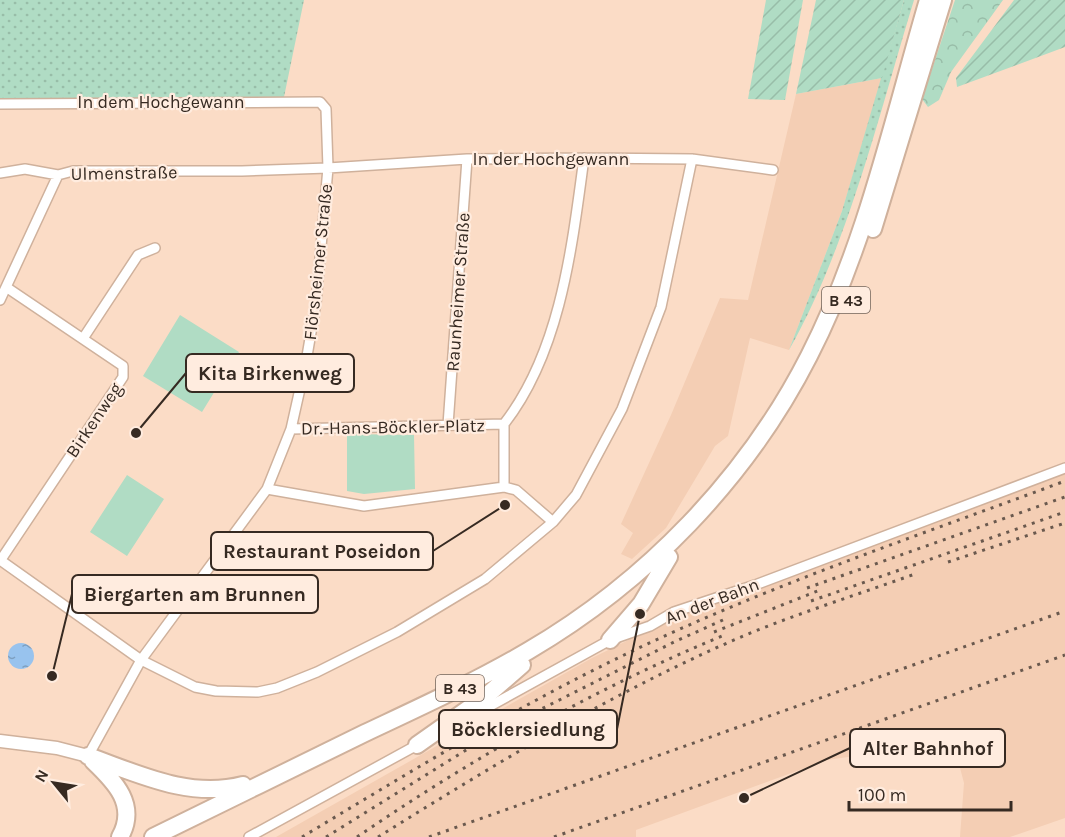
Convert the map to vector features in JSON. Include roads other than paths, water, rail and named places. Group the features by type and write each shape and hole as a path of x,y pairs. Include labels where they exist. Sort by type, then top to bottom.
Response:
{"highway":[{"name":"B 43","path":"153,837 454,691 529,650 591,608 656,556 730,478 790,390 837,295 863,224 928,0"},
{"name":"B 43","path":"178,837 473,693 522,665 618,601 669,557 717,509 751,468 819,359 874,227 943,0"},
{"path":"610,640 641,604 669,557"},
{"path":"417,745 484,697 522,665"},
{"path":"88,756 191,790 226,789 279,775"},
{"path":"88,756 123,796 128,813 120,837"}],"street":[{"name":"In dem Hochgewann","path":"0,104 323,103"},
{"name":"Flörsheimer Straße","path":"88,756 141,660 267,489 291,429 306,362 315,303 328,168 326,109 323,103"},
{"name":"In der Hochgewann","path":"328,168 467,159 584,158 692,159 773,170"},
{"path":"504,424 517,408 555,319 571,246 584,158"},
{"name":"Raunheimer Straße","path":"448,425 467,159"},
{"path":"0,561 141,660 195,687 216,691 258,692 277,688 397,633 476,585 553,522 576,495 622,409 661,307 692,159"},
{"name":"Ulmenstraße","path":"0,300 58,175 73,171 328,168"},
{"path":"0,173 25,170 58,175"},
{"path":"84,337 138,255 155,248"},
{"name":"Birkenweg","path":"0,561 123,377 123,366 84,337 6,287"},
{"name":"Dr.-Hans-Böckler-Platz","path":"291,429 504,424 504,487"},
{"name":"An der Bahn","path":"249,837 610,640 650,626 674,612 755,585 1065,468"},
{"path":"267,489 363,506 504,487 516,490 553,522"},
{"path":"0,741 45,746 88,756"}],"water":[{"path":"21,643 30,647 34,656 30,665 21,669 12,665 8,656 12,647"}],"railway":[{"path":"302,837 497,722 618,658 783,586 1065,481"},
{"path":"807,588 1065,497"},
{"path":"811,601 1065,512"},
{"path":"948,562 1065,523"},
{"path":"378,837 559,728 700,655 748,634 915,574"},
{"path":"714,632 820,590"},
{"path":"429,837 1065,611"},
{"path":"326,837 492,734 674,642 723,620"},
{"path":"357,837 445,779 537,726 631,677 727,634"},
{"path":"554,837 1065,655"}],"place":[{"name":"Kita Birkenweg","path":"136,433"},
{"name":"Restaurant Poseidon","path":"505,505"},
{"name":"Böcklersiedlung","path":"640,614"},
{"name":"Biergarten am Brunnen","path":"52,676"},
{"name":"Alter Bahnhof","path":"744,798"}]}
